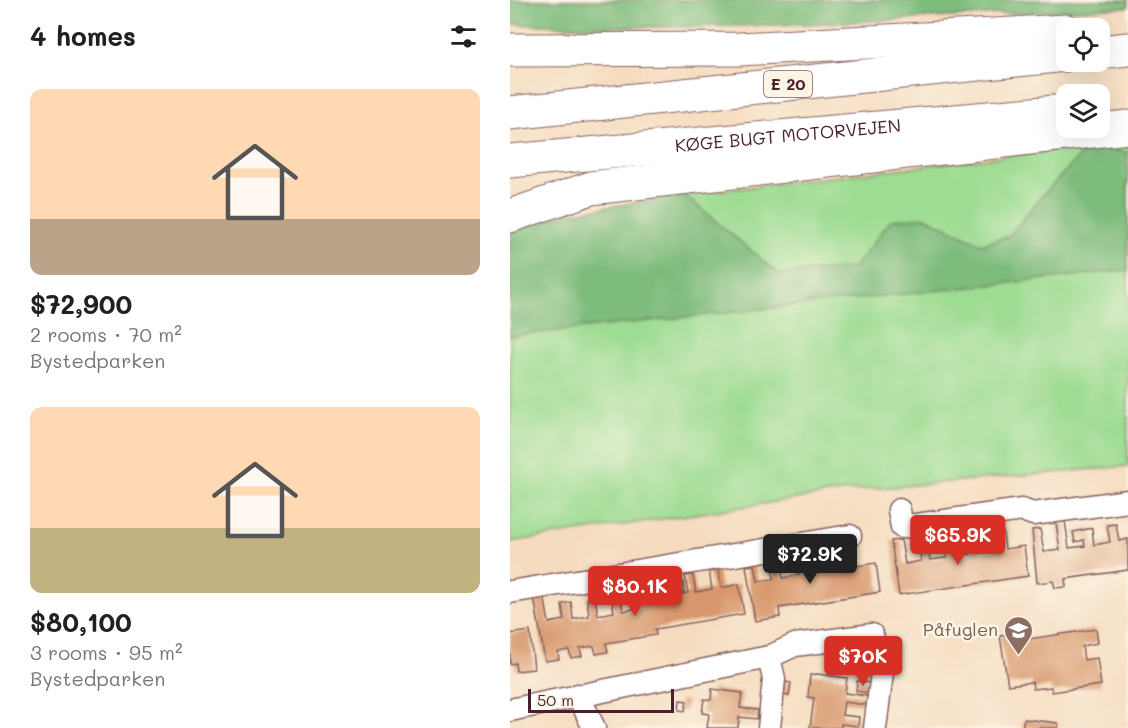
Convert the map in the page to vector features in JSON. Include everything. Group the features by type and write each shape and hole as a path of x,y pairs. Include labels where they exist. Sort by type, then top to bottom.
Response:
{"highway":[{"path":"1110,29 1128,28"},
{"path":"510,50 740,49 1056,32"},
{"path":"1110,51 1128,49"},
{"name":"E 20","path":"510,113 1056,56"},
{"path":"1110,107 1128,105"},
{"name":"KØGE BUGT MOTORVEJEN","path":"510,161 1056,112"},
{"path":"510,216 591,188 1128,127"}],"street":[{"path":"899,510 902,527 1022,510 1034,514 1128,501"},
{"path":"510,592 850,536"},
{"path":"510,710 578,694 769,657 795,645 872,635 882,673 875,728"},
{"path":"769,657 774,679 769,728"},
{"path":"578,694 594,728"}],"green space":[{"path":"510,0 1128,0 1128,7 742,26 587,27 510,24"},
{"path":"1128,141 1128,466 847,491 510,542 510,232 564,214 684,195"},
{"path":"1090,145 1128,153 1128,270 510,336 510,232 564,214 684,195 779,274 854,268 891,220 925,217 981,244 1009,236 1041,197"}],"building":[{"path":"1065,521 1069,548 1085,546 1084,540 1075,542 1073,532 1092,528 1094,545 1110,542 1107,525 1116,524 1119,541 1128,539 1128,570 1065,579 1066,587 1055,588 1053,581 1037,583 1032,530 1040,529 1044,552 1060,550 1056,523"},
{"path":"952,532 955,556 971,554 969,537 978,535 981,553 996,550 994,533 1003,532 1005,549 1024,546 1028,576 899,595 891,541 901,540 905,564 921,561 918,537 926,536 930,560 946,558 943,534"},
{"path":"855,549 857,566 876,563 880,592 779,608 780,617 755,621 746,566 755,565 758,581 774,579 771,562 780,561 783,578 799,575 796,558 805,557 808,573 824,571 821,554 830,553 833,569 849,567 846,554 836,556 836,552"},
{"path":"718,570 721,588 739,584 744,614 655,629 656,635 606,643 608,652 596,654 594,646 580,648 582,656 571,658 569,650 558,652 559,659 545,661 534,597 544,595 549,623 564,620 562,604 571,602 573,619 589,616 587,599 595,598 598,615 614,612 611,595 620,594 623,611 639,608 635,584 644,583 646,600 663,597 660,580 669,579 671,596 688,593 685,576 693,575 696,592 712,589 709,572"},
{"path":"683,582 684,592 676,593 674,584"},
{"path":"1096,629 1098,643 1082,646 1084,660 1097,658 1101,685 1052,692 1051,687 1033,689 1032,682 1008,685 1000,636 1028,632 1029,639"},
{"path":"530,631 534,669 516,671 515,663 510,664 510,634"},
{"path":"810,675 847,678 845,693 868,696 867,705 844,702 842,715 859,717 858,726 841,724 841,728 810,728 814,698 808,697"},
{"path":"857,681 870,683 868,693 856,691"},
{"path":"786,682 791,683 789,696 784,695"},
{"path":"712,689 742,693 740,708 758,710 757,719 739,717 738,728 707,728 709,714 702,713 704,699 711,700"},
{"path":"680,700 687,701 685,711 679,710"},
{"path":"1024,719 1058,723 1058,728 1022,728"}],"place":[{"name":"Påfuglen","path":"1019,656"}]}
